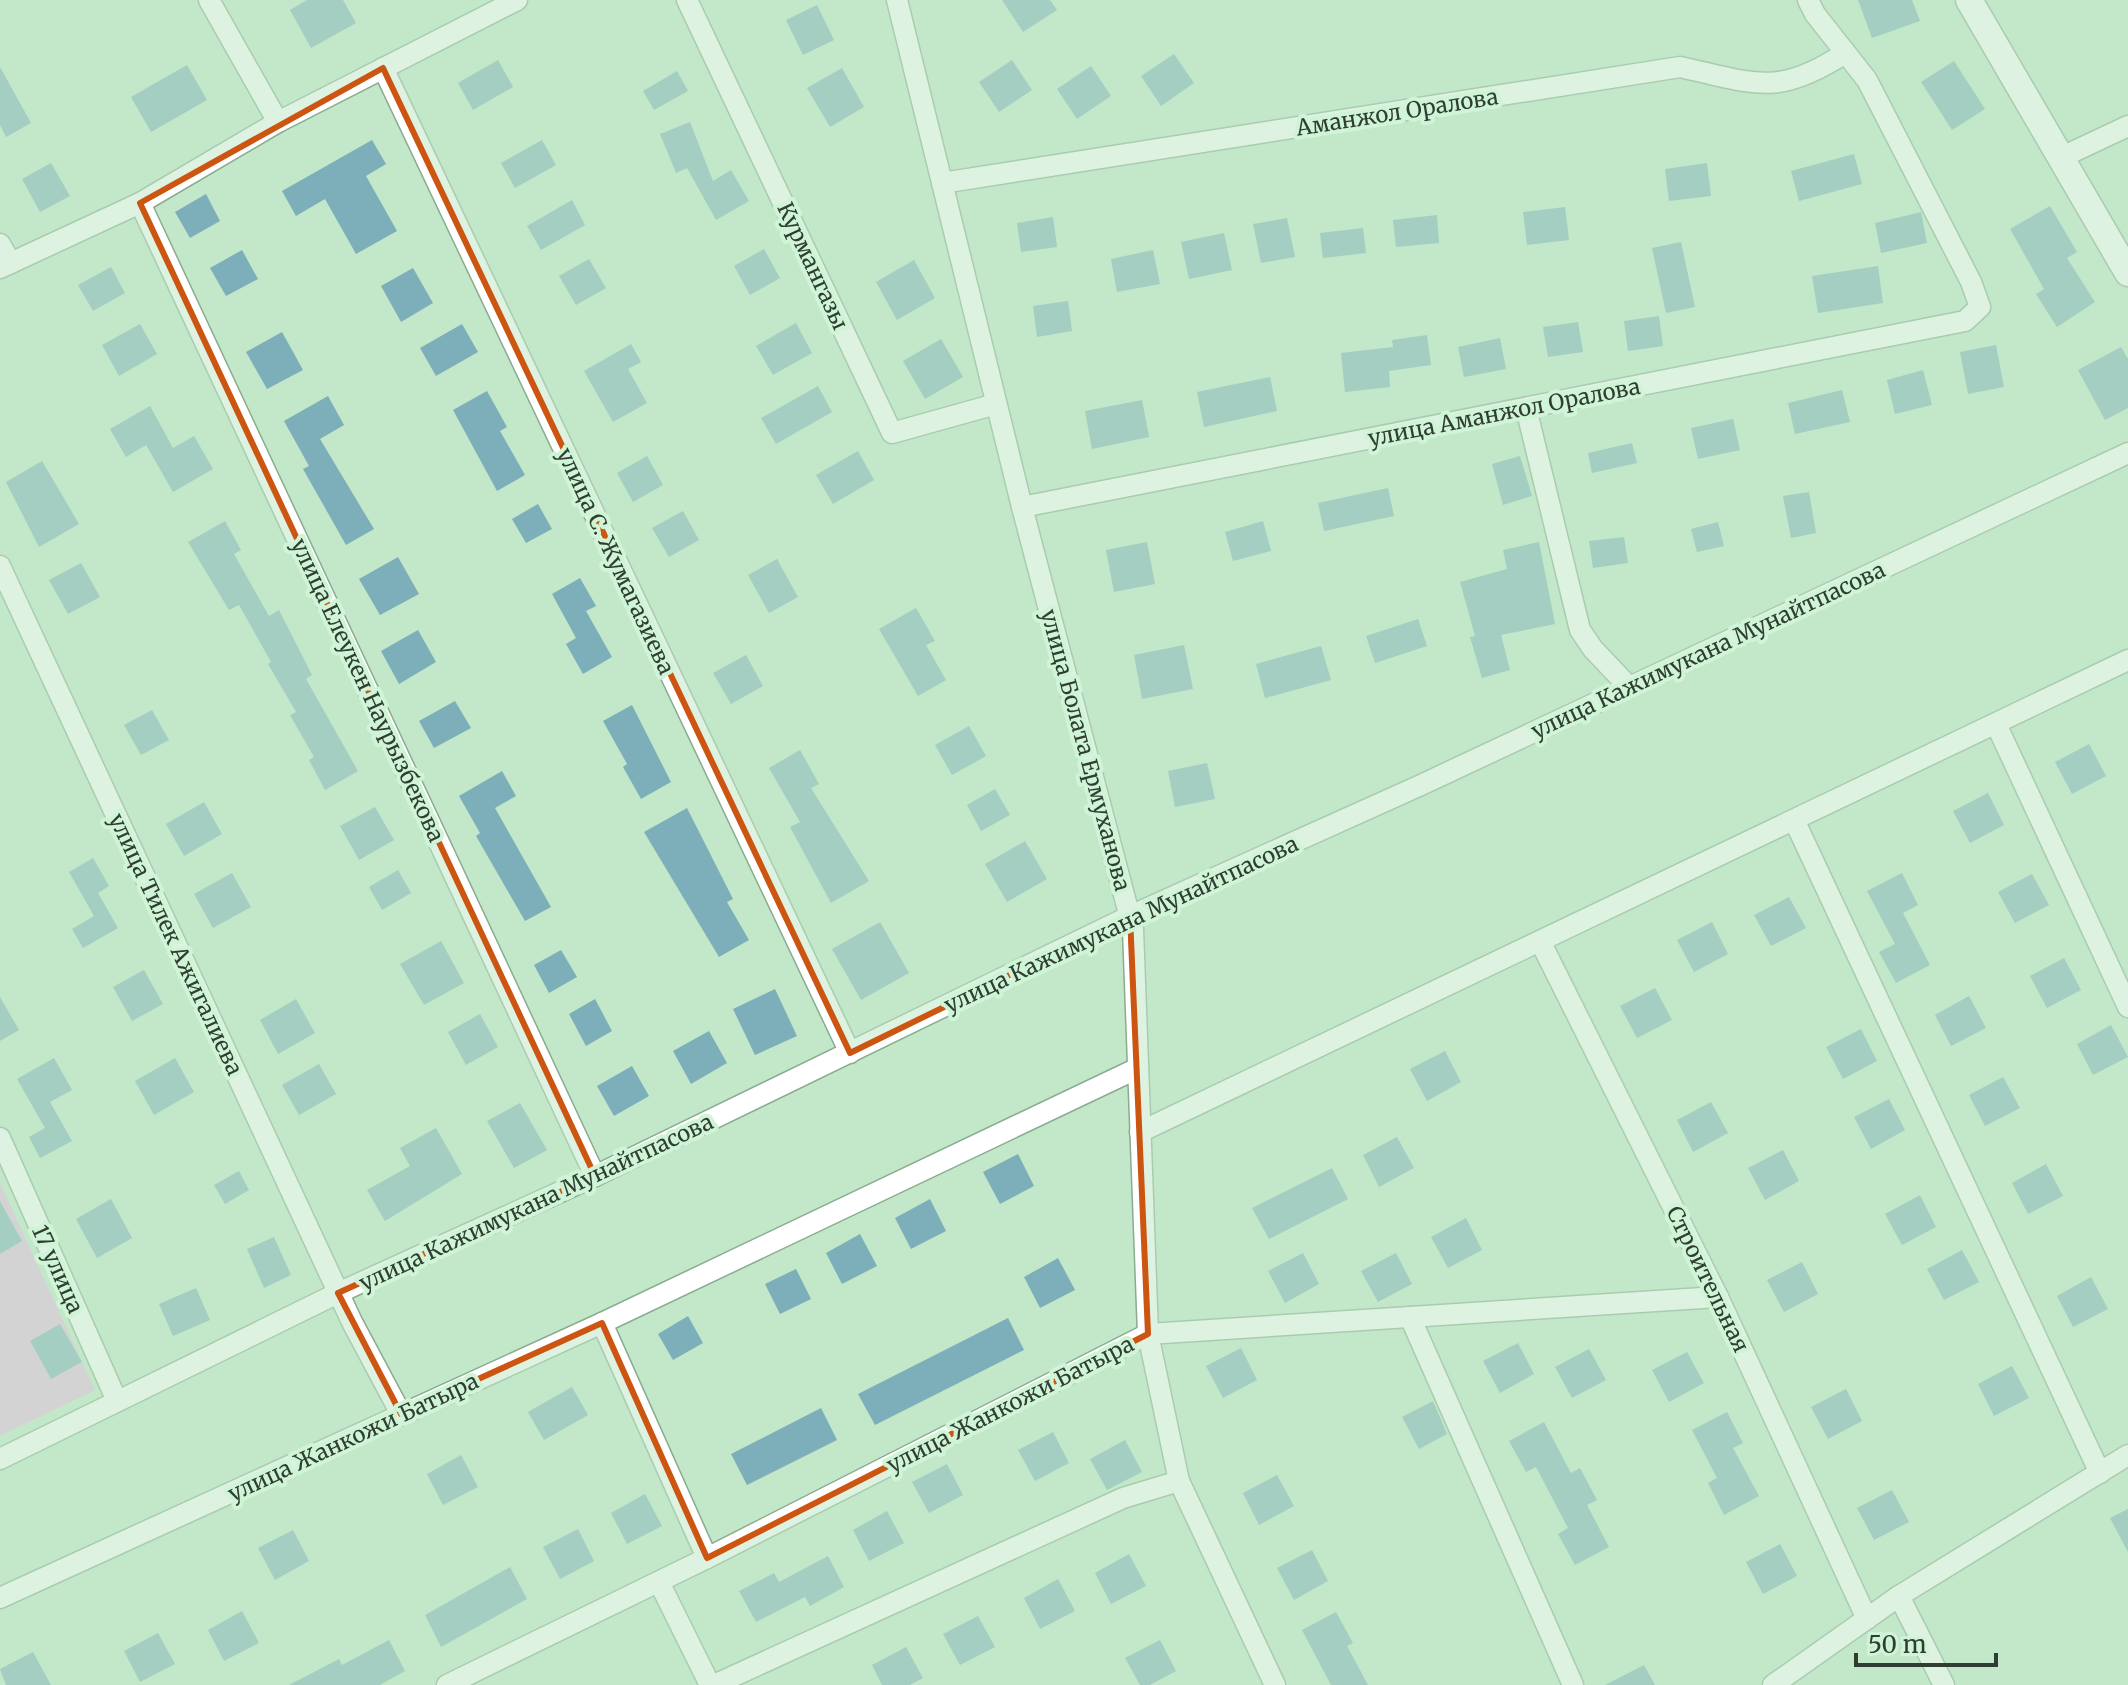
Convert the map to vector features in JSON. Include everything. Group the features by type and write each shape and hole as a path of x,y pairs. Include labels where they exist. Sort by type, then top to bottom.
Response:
{"street":[{"path":"209,0 278,122"},
{"path":"0,244 6,266 140,203 278,122 517,0"},
{"name":"Курмангазы","path":"687,0 892,433 996,404"},
{"name":"улица Болата Ермуханова","path":"897,0 1022,507 1130,916 1148,1334 1179,1481 1275,1685"},
{"path":"1808,0 1845,53"},
{"path":"1969,0 2128,273"},
{"name":"Аманжол Оралова","path":"942,183 1680,67 1766,85 1811,76 1845,53"},
{"name":"улица Аманжол Оралова","path":"1022,507 1965,321 1980,307 1867,80 1845,53"},
{"name":"улица С. Жумагазиева","path":"383,68 850,1053"},
{"path":"2062,157 2128,126"},
{"name":"улица Елеукен Наурызбекова","path":"140,203 595,1176"},
{"path":"1526,408 1580,630 1593,649 1629,687"},
{"name":"улица Кажимукана Мунайтпасова","path":"0,1459 338,1293 595,1176 1130,916 2128,453"},
{"name":"улица Тилек Ажигалиева","path":"0,566 338,1293 401,1414"},
{"path":"1140,1132 1795,822 2128,660"},
{"path":"1996,724 2128,1007"},
{"path":"1795,822 2100,1473"},
{"name":"Строительная","path":"1541,943 1718,1297 1867,1619"},
{"name":"улица Жанкожи Батыра","path":"0,1598 602,1323 1138,1068"},
{"name":"17 улица","path":"0,1138 117,1401"},
{"name":"улица Жанкожи Батыра","path":"447,1685 707,1558 1148,1334 1718,1297"},
{"path":"1410,1317 1573,1685"},
{"path":"602,1323 707,1558"},
{"path":"1773,1685 1899,1596 2128,1455"},
{"path":"659,1582 712,1685 1123,1498 1179,1481"},
{"path":"1899,1596 1944,1685"}],"highlighted area":[{"path":"383,68 850,1053 1130,916 1148,1334 707,1558 602,1323 401,1414 338,1293 595,1176 140,203"}],"shaded area":[{"path":"0,1183 95,1390 0,1436"}],"building":[{"path":"307,0 343,0 356,23 311,48 290,10"},
{"path":"1002,0 1050,0 1057,10 1023,32"},
{"path":"1858,0 1912,0 1920,21 1872,38"},
{"path":"817,5 834,40 803,55 786,20"},
{"path":"1174,54 1194,83 1161,106 1141,76"},
{"path":"498,60 513,87 473,110 458,83"},
{"path":"1012,60 1032,90 999,112 979,82"},
{"path":"1954,61 1985,109 1952,130 1921,82"},
{"path":"187,65 207,100 151,132 131,97"},
{"path":"1091,66 1111,96 1077,119 1057,89"},
{"path":"0,67 31,123 6,137 0,125"},
{"path":"842,68 864,107 830,127 807,88"},
{"path":"677,71 688,91 654,110 643,91"},
{"path":"690,122 713,181 731,170 749,201 716,220 687,168 676,173 660,134"},
{"path":"372,140 386,164 366,176 397,231 356,254 325,199 296,216 282,191"},
{"path":"542,140 556,165 515,188 501,163"},
{"path":"1854,154 1862,184 1799,201 1791,171"},
{"path":"51,163 70,196 40,212 22,179"},
{"path":"1707,163 1711,196 1669,201 1665,169"},
{"path":"206,194 220,221 190,238 175,212"},
{"path":"572,200 585,225 541,250 527,226"},
{"path":"2050,206 2077,252 2067,258 2095,302 2057,327 2036,294 2044,289 2010,229"},
{"path":"1565,207 1569,240 1527,245 1523,212"},
{"path":"1921,212 1927,243 1881,253 1875,223"},
{"path":"1437,215 1439,243 1396,247 1393,220"},
{"path":"1053,217 1057,247 1021,252 1017,223"},
{"path":"1287,218 1295,257 1261,263 1253,224"},
{"path":"1363,228 1366,253 1323,258 1320,233"},
{"path":"1224,233 1232,270 1189,279 1181,242"},
{"path":"1681,242 1695,307 1666,313 1652,248"},
{"path":"764,249 780,278 750,295 734,266"},
{"path":"242,250 258,279 226,296 210,268"},
{"path":"1153,250 1160,284 1117,292 1111,259"},
{"path":"589,259 606,288 576,305 559,276"},
{"path":"914,260 935,298 897,320 876,282"},
{"path":"1878,266 1883,303 1818,313 1812,276"},
{"path":"111,267 125,293 93,311 78,285"},
{"path":"413,268 433,303 401,322 381,286"},
{"path":"1068,301 1072,331 1037,337 1033,306"},
{"path":"1659,316 1663,346 1628,351 1624,321"},
{"path":"1578,322 1583,352 1548,357 1543,327"},
{"path":"796,323 812,353 773,375 756,346"},
{"path":"140,324 157,354 119,376 102,345"},
{"path":"462,324 478,352 436,376 420,348"},
{"path":"282,332 303,370 267,389 246,352"},
{"path":"1427,335 1431,365 1389,371 1390,387 1345,392 1341,353 1393,347 1392,340"},
{"path":"1500,338 1506,369 1464,377 1458,347"},
{"path":"941,339 963,377 925,399 903,361"},
{"path":"631,344 641,362 628,369 647,403 613,422 584,371"},
{"path":"1996,345 2004,387 1968,394 1960,352"},
{"path":"2121,347 2128,359 2128,408 2105,420 2078,370"},
{"path":"1923,370 1932,405 1895,414 1887,380"},
{"path":"1270,377 1277,411 1204,427 1197,392"},
{"path":"818,386 832,412 776,444 761,418"},
{"path":"1842,390 1850,422 1795,434 1788,403"},
{"path":"487,391 507,427 500,431 525,475 497,491 453,410"},
{"path":"328,396 344,425 320,439 374,529 346,545 303,469 309,466 284,421"},
{"path":"1142,400 1149,437 1092,449 1085,411"},
{"path":"150,406 173,448 194,436 213,469 173,492 146,445 126,457 110,429"},
{"path":"1733,419 1740,450 1698,459 1691,428"},
{"path":"1632,443 1637,463 1592,473 1588,453"},
{"path":"858,451 874,480 833,504 816,475"},
{"path":"647,456 663,485 633,502 617,473"},
{"path":"1520,456 1532,496 1503,505 1492,464"},
{"path":"42,461 79,524 39,547 6,482"},
{"path":"1388,488 1394,516 1324,531 1318,503"},
{"path":"1809,492 1816,533 1791,538 1783,496"},
{"path":"538,504 552,529 526,543 512,519"},
{"path":"683,511 699,540 669,557 652,528"},
{"path":"225,521 241,550 234,554 269,616 279,610 312,675 306,679 358,771 325,790 309,760 314,757 290,715 296,712 268,664 271,662 239,605 229,610 188,542"},
{"path":"1263,521 1271,551 1233,561 1225,532"},
{"path":"1718,522 1724,546 1697,552 1691,529"},
{"path":"1624,537 1628,563 1593,568 1589,541"},
{"path":"1147,542 1155,584 1114,592 1106,550"},
{"path":"1539,542 1555,624 1501,635 1510,670 1482,678 1470,637 1475,636 1460,582 1507,569 1503,550"},
{"path":"398,557 419,594 380,615 359,579"},
{"path":"777,559 798,597 769,613 748,575"},
{"path":"81,563 100,597 68,614 49,580"},
{"path":"580,578 596,606 586,611 612,657 583,674 566,644 576,638 552,594"},
{"path":"916,608 935,641 926,645 946,680 918,696 879,629"},
{"path":"1418,619 1427,646 1375,663 1366,636"},
{"path":"418,630 436,662 399,684 381,651"},
{"path":"1184,645 1193,689 1142,699 1134,655"},
{"path":"1321,646 1331,680 1265,698 1256,664"},
{"path":"746,655 763,686 731,704 713,673"},
{"path":"455,701 471,728 434,748 419,721"},
{"path":"632,705 671,782 641,799 623,767 627,764 603,721"},
{"path":"152,710 169,740 141,755 124,725"},
{"path":"969,726 986,756 952,775 935,745"},
{"path":"2089,744 2106,776 2072,794 2055,762"},
{"path":"800,750 819,784 811,788 869,881 831,903 790,827 800,822 769,768"},
{"path":"1207,763 1215,799 1175,807 1168,771"},
{"path":"502,771 516,796 495,808 551,907 525,921 476,836 480,833 459,796"},
{"path":"995,789 1010,815 981,831 967,805"},
{"path":"1988,793 2004,825 1970,843 1953,811"},
{"path":"204,802 222,834 184,856 166,824"},
{"path":"375,807 394,840 359,860 340,826"},
{"path":"687,808 733,899 727,902 749,940 719,957 644,832"},
{"path":"1025,841 1047,879 1007,902 985,864"},
{"path":"93,858 109,886 98,893 118,928 83,948 72,929 94,916 69,872"},
{"path":"398,870 411,893 382,910 369,887"},
{"path":"232,873 251,907 213,928 194,894"},
{"path":"1902,873 1918,905 1903,913 1930,965 1896,983 1879,952 1895,944 1867,891"},
{"path":"2032,874 2049,905 2015,923 1998,892"},
{"path":"1789,897 1806,928 1771,946 1754,915"},
{"path":"880,922 909,973 861,1000 832,949"},
{"path":"1712,922 1728,954 1694,972 1677,940"},
{"path":"441,941 464,983 424,1005 400,964"},
{"path":"561,950 577,977 549,993 534,965"},
{"path":"2064,958 2081,990 2047,1008 2030,976"},
{"path":"144,970 163,1004 132,1021 113,987"},
{"path":"1655,988 1672,1020 1637,1038 1620,1006"},
{"path":"775,989 797,1036 755,1055 733,1009"},
{"path":"1969,996 1986,1028 1951,1046 1935,1015"},
{"path":"0,997 19,1030 0,1041"},
{"path":"296,999 315,1033 278,1054 260,1020"},
{"path":"595,999 612,1031 586,1046 569,1014"},
{"path":"480,1014 498,1047 466,1065 448,1032"},
{"path":"2111,1025 2128,1057 2093,1075 2077,1044"},
{"path":"1861,1029 1877,1061 1843,1079 1826,1047"},
{"path":"709,1031 727,1063 691,1084 673,1051"},
{"path":"1445,1051 1461,1082 1427,1101 1410,1069"},
{"path":"54,1058 72,1090 50,1102 72,1141 40,1158 29,1137 45,1128 17,1079"},
{"path":"175,1058 194,1092 154,1115 135,1081"},
{"path":"319,1064 336,1094 299,1115 282,1085"},
{"path":"632,1066 649,1096 614,1116 597,1086"},
{"path":"2003,1077 2020,1108 1985,1126 1969,1095"},
{"path":"1889,1099 1905,1130 1871,1149 1854,1117"},
{"path":"1711,1102 1728,1133 1693,1152 1677,1120"},
{"path":"520,1103 547,1150 514,1168 487,1121"},
{"path":"436,1128 462,1174 385,1221 367,1190 410,1166 400,1148"},
{"path":"1397,1137 1414,1168 1379,1187 1363,1155"},
{"path":"1783,1150 1799,1181 1765,1200 1748,1168"},
{"path":"1018,1154 1034,1186 1000,1204 983,1172"},
{"path":"2046,1164 2063,1196 2028,1214 2012,1183"},
{"path":"1332,1168 1348,1199 1269,1239 1252,1208"},
{"path":"239,1171 249,1190 225,1204 214,1185"},
{"path":"1920,1195 1936,1227 1902,1245 1885,1214"},
{"path":"111,1199 132,1238 97,1258 76,1219"},
{"path":"930,1199 946,1231 911,1249 895,1218"},
{"path":"0,1201 22,1241 0,1254"},
{"path":"1466,1218 1482,1250 1448,1268 1431,1237"},
{"path":"860,1234 877,1266 842,1284 826,1253"},
{"path":"274,1237 291,1275 264,1288 247,1249"},
{"path":"1962,1250 1979,1282 1944,1300 1927,1269"},
{"path":"1303,1253 1319,1284 1285,1303 1268,1271"},
{"path":"1396,1253 1412,1284 1378,1302 1361,1271"},
{"path":"1058,1258 1075,1290 1040,1308 1024,1277"},
{"path":"1802,1262 1818,1294 1784,1312 1767,1280"},
{"path":"796,1269 811,1299 780,1314 765,1284"},
{"path":"2091,1277 2108,1309 2073,1327 2057,1296"},
{"path":"196,1288 210,1320 173,1336 159,1304"},
{"path":"688,1316 703,1343 673,1360 658,1334"},
{"path":"1008,1318 1024,1350 875,1425 858,1394"},
{"path":"60,1324 82,1362 51,1379 30,1341"},
{"path":"1518,1343 1534,1374 1500,1393 1483,1361"},
{"path":"1241,1348 1257,1380 1223,1398 1206,1366"},
{"path":"1589,1349 1606,1380 1572,1398 1555,1367"},
{"path":"1687,1352 1704,1383 1669,1402 1652,1370"},
{"path":"2012,1366 2029,1398 1994,1416 1978,1384"},
{"path":"572,1387 588,1415 544,1440 528,1412"},
{"path":"1846,1389 1862,1421 1828,1439 1811,1407"},
{"path":"1433,1401 1447,1434 1419,1449 1402,1417"},
{"path":"821,1408 837,1440 747,1485 731,1454"},
{"path":"1727,1412 1743,1443 1733,1448 1759,1496 1724,1515 1708,1483 1717,1478 1692,1430"},
{"path":"1544,1422 1571,1473 1580,1468 1597,1500 1587,1505 1609,1547 1575,1565 1558,1534 1568,1528 1536,1467 1526,1472 1509,1441"},
{"path":"1053,1432 1069,1463 1035,1481 1018,1450"},
{"path":"1125,1440 1142,1472 1107,1490 1090,1459"},
{"path":"461,1455 478,1487 443,1505 427,1474"},
{"path":"947,1464 963,1495 929,1513 912,1482"},
{"path":"1277,1475 1294,1506 1259,1525 1243,1493"},
{"path":"1892,1490 1909,1522 1874,1540 1857,1508"},
{"path":"645,1494 662,1526 627,1544 611,1513"},
{"path":"2128,1509 2128,1552 2110,1518"},
{"path":"887,1511 904,1543 869,1561 853,1530"},
{"path":"578,1529 594,1561 560,1579 543,1547"},
{"path":"293,1530 309,1561 275,1580 258,1548"},
{"path":"1780,1544 1797,1576 1763,1594 1746,1562"},
{"path":"1312,1550 1328,1581 1294,1600 1277,1568"},
{"path":"1129,1554 1146,1586 1111,1604 1095,1573"},
{"path":"828,1556 844,1587 810,1606 805,1597 756,1622 739,1591 774,1573 779,1582"},
{"path":"510,1567 527,1599 441,1647 425,1615"},
{"path":"1058,1579 1075,1611 1040,1629 1024,1598"},
{"path":"242,1611 259,1643 224,1661 208,1630"},
{"path":"1336,1612 1353,1643 1347,1646 1368,1685 1331,1685 1302,1630"},
{"path":"978,1616 995,1647 960,1665 943,1634"},
{"path":"158,1633 175,1664 140,1682 124,1651"},
{"path":"389,1640 405,1671 380,1685 289,1685 339,1659 342,1665"},
{"path":"1160,1640 1176,1671 1150,1685 1140,1685 1125,1658"},
{"path":"906,1647 923,1678 910,1685 882,1685 872,1665"},
{"path":"33,1652 51,1685 6,1685 0,1669"},
{"path":"1644,1665 1655,1685 1605,1685"}]}
